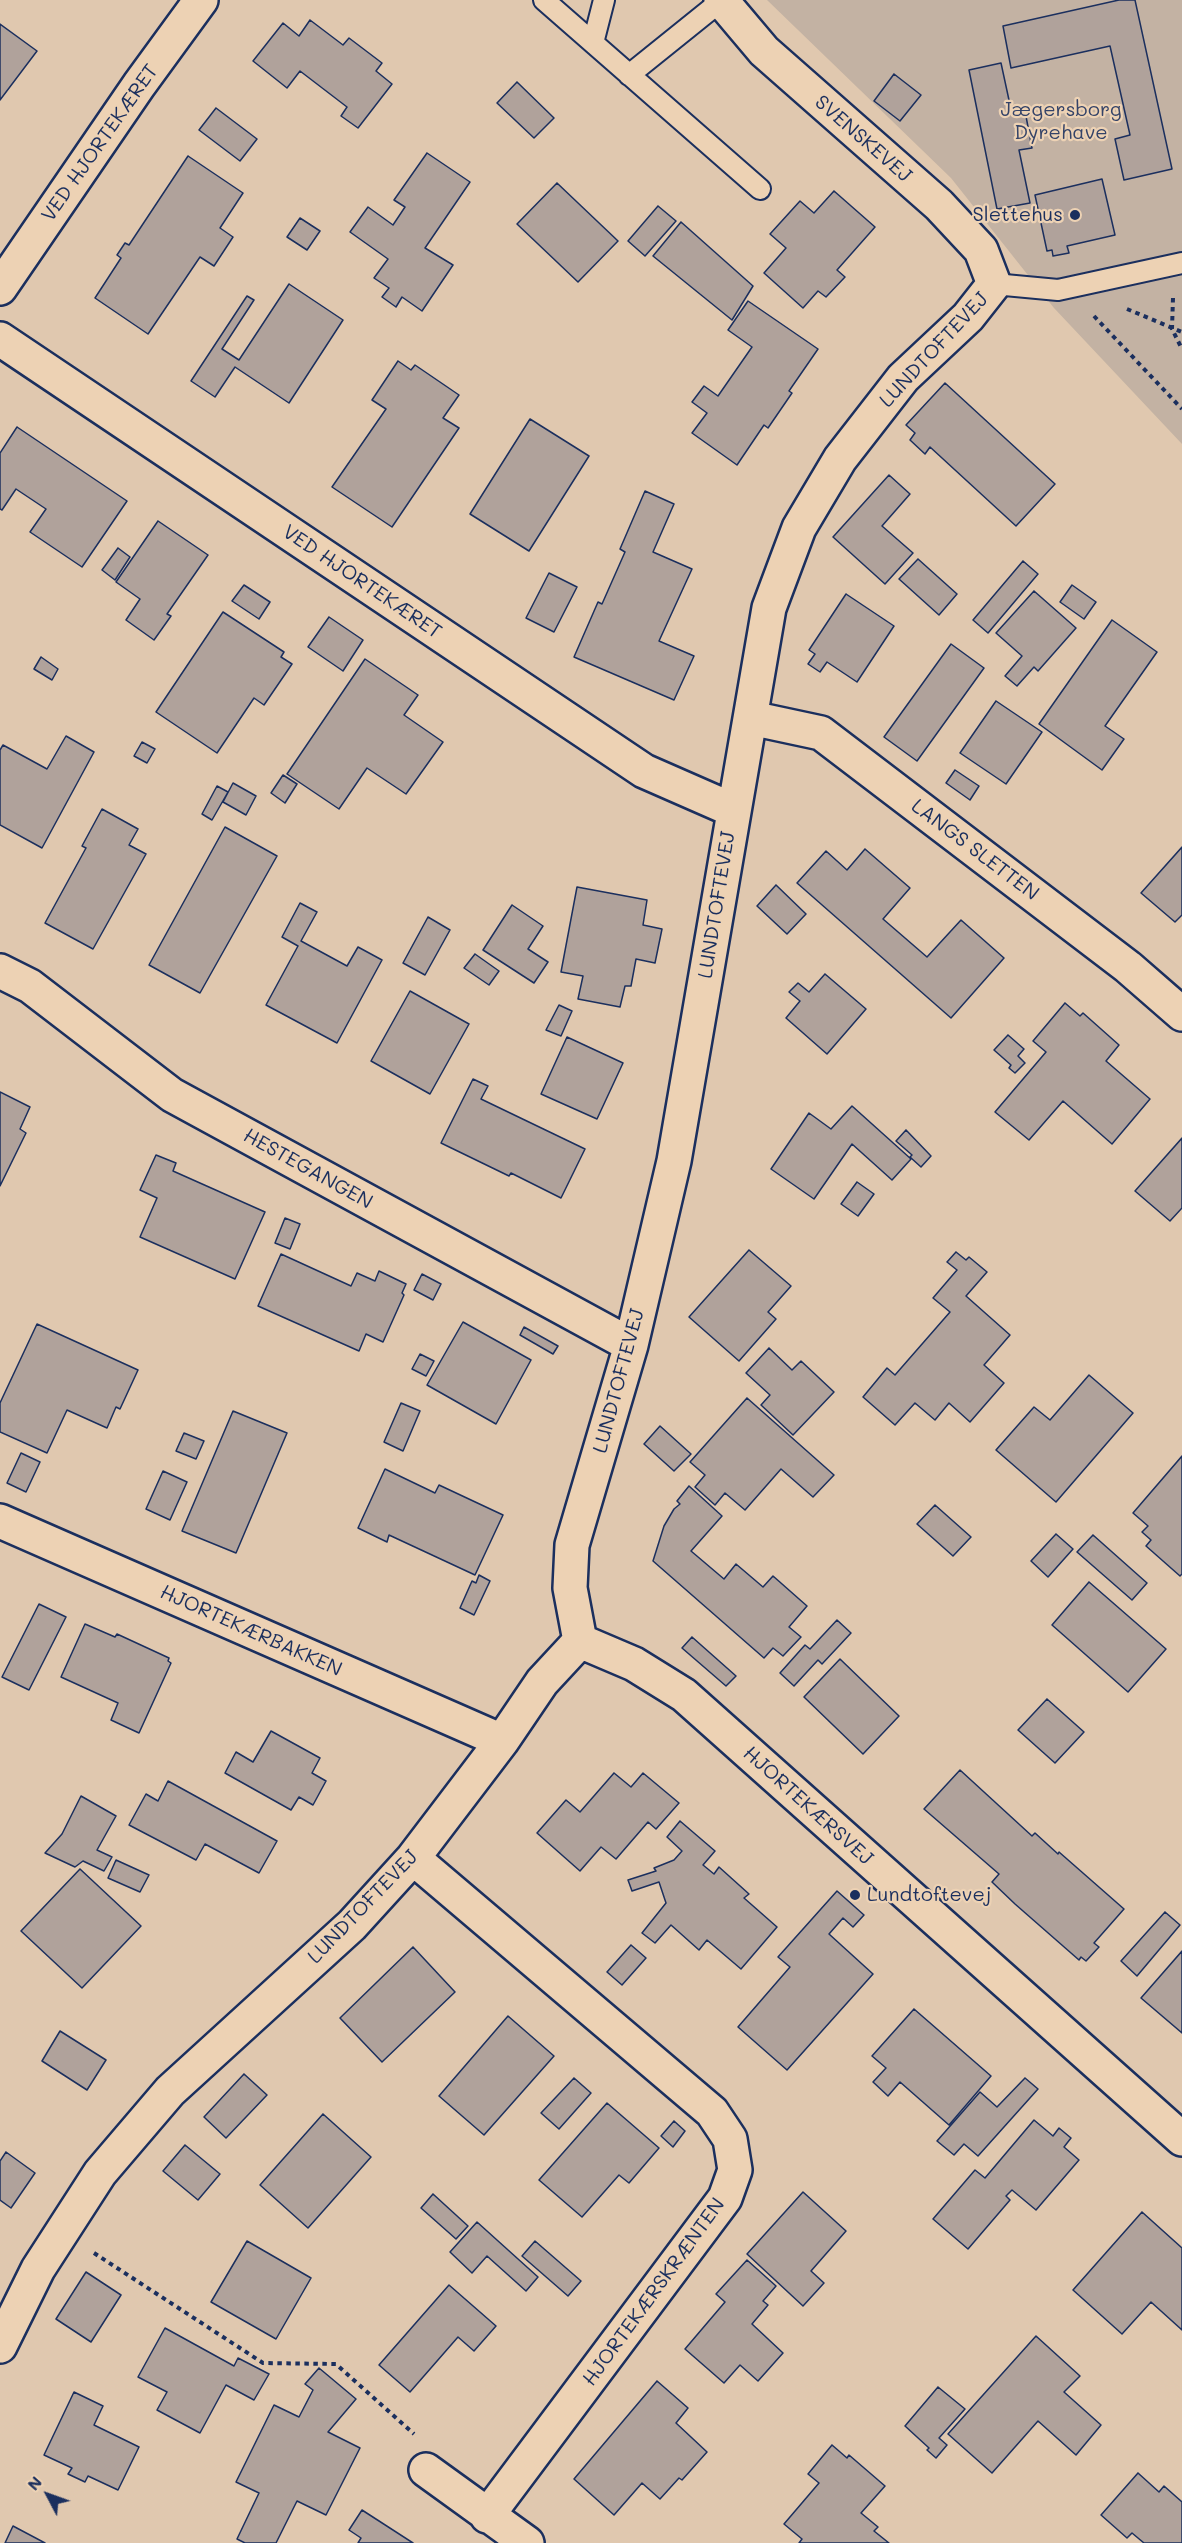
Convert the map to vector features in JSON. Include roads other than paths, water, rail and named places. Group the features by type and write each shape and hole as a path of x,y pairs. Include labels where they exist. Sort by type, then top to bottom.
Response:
{"street":[{"name":"VED HJORTEKÆRET","path":"0,288 139,85 201,0"},
{"name":"SVENSKEVEJ","path":"721,0 764,51 939,205 981,250 994,284"},
{"name":"LUNDTOFTEVEJ","path":"0,2346 38,2269 100,2173 170,2091 352,1925 413,1858 501,1741 542,1682 580,1641 570,1588 572,1545 630,1345 674,1161 769,608 799,528 840,459 903,378 968,317 994,284"},
{"name":"VED HJORTEKÆRET","path":"0,339 644,771 733,810"},
{"name":"LANGS SLETTEN","path":"751,718 821,733 1128,967 1182,1014"},
{"name":"HESTEGANGEN","path":"0,971 30,986 172,1095 630,1345"},
{"name":"HJORTEKÆRBAKKEN","path":"0,1521 501,1741"},
{"name":"HJORTEKÆRSVEJ","path":"580,1641 634,1664 684,1695 1182,2139"},
{"name":"HJORTEKÆRSKRÆNTEN","path":"413,1858 712,2112 730,2139 735,2170 725,2198 487,2516"},
{"path":"426,2470 527,2543"}],"lane":[{"path":"544,0 760,189"},
{"path":"593,43 604,0"},
{"path":"629,75 721,0"},
{"path":"994,284 1058,290 1178,264"}],"place":[{"name":"Slettehus","path":"1075,215"},
{"name":"Lundtoftevej","path":"855,1895"}],"park label":[{"name":"Jægersborg Dyrehave","path":"1061,122"}]}
